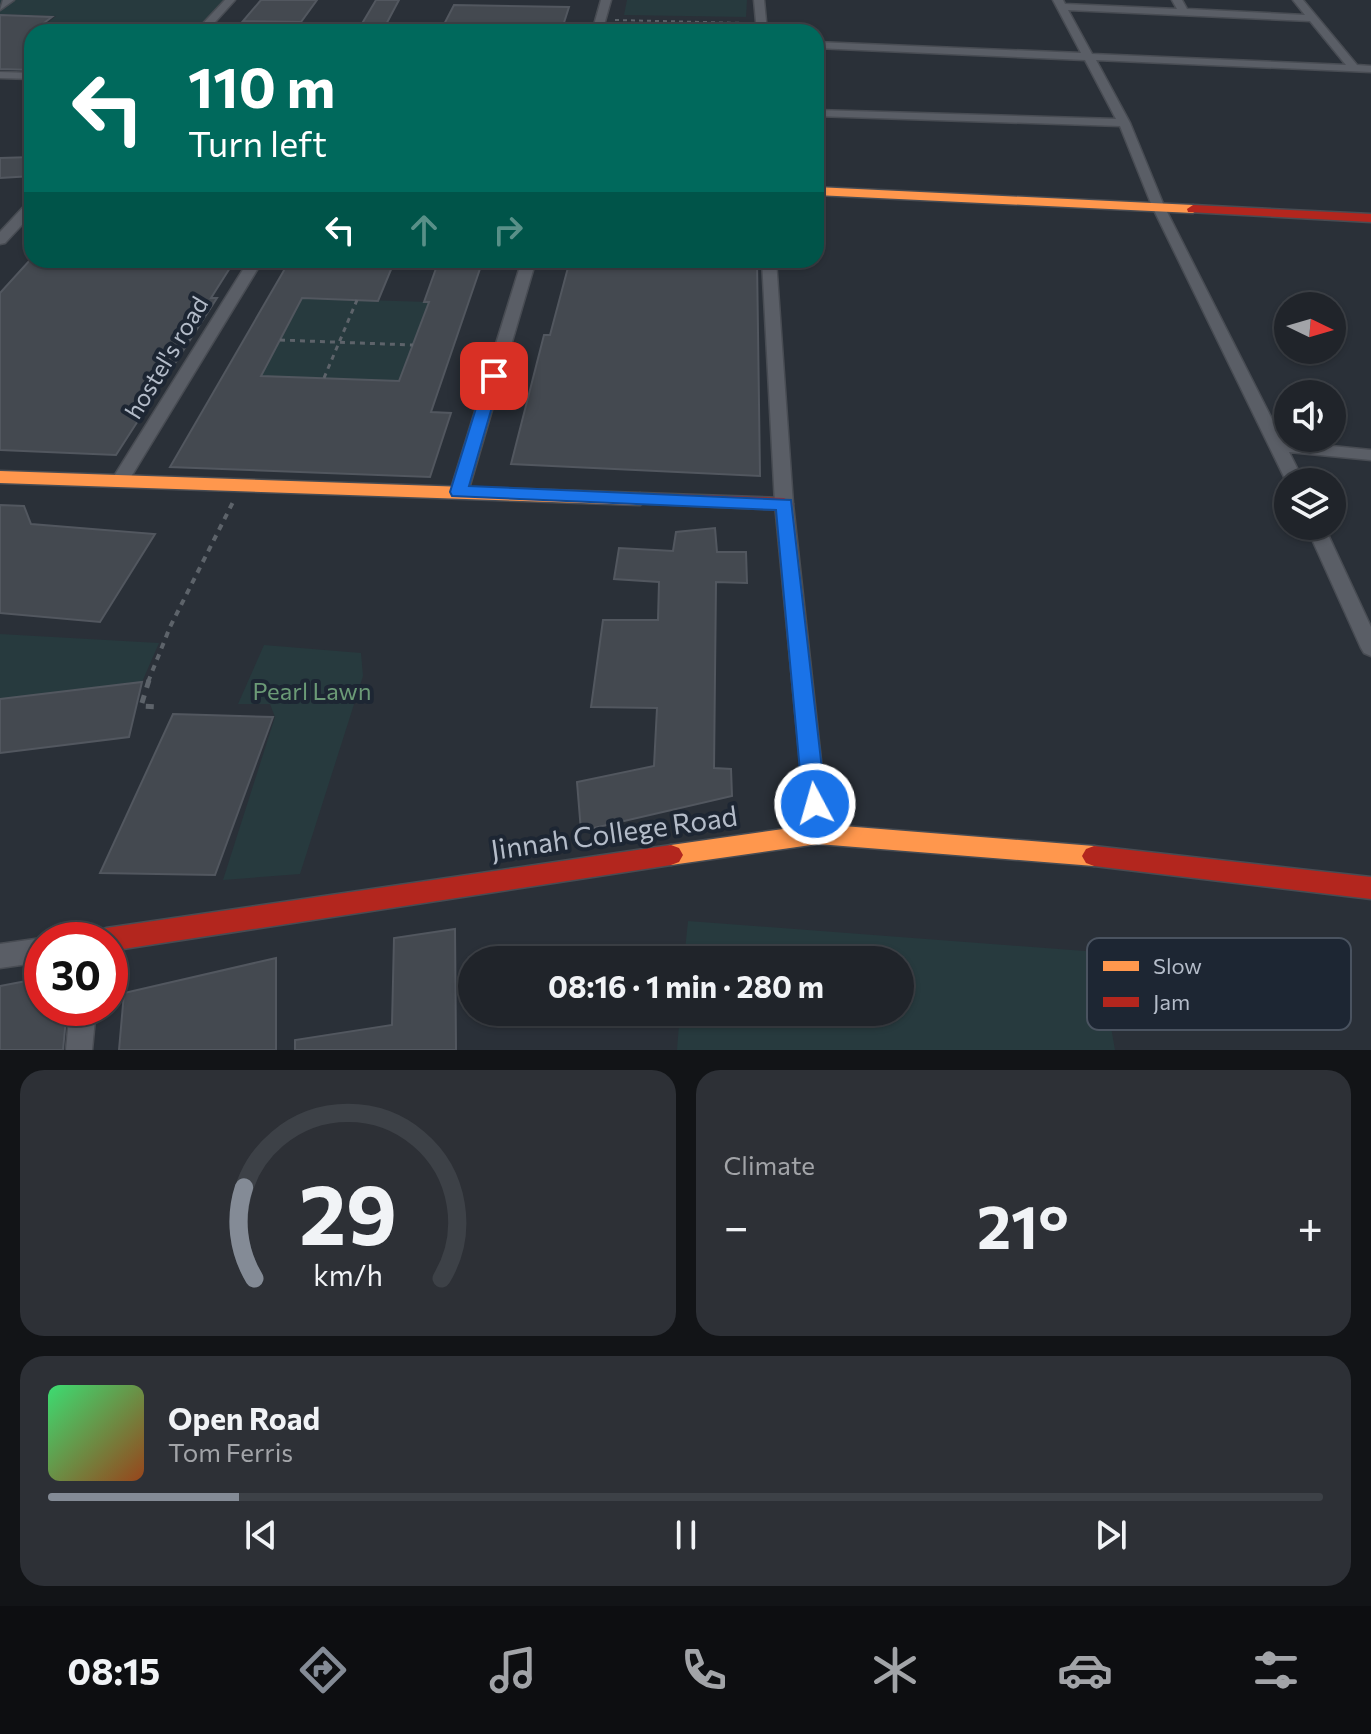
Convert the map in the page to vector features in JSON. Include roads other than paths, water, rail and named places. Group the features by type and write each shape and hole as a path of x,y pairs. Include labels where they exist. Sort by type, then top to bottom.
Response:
{"street":[{"path":"0,7 9,0"},
{"path":"208,24 230,0"},
{"path":"600,24 606,0"},
{"path":"759,0 761,24"},
{"path":"1177,0 1184,12"},
{"path":"1298,0 1354,68"},
{"path":"1060,3 1312,18"},
{"path":"1060,3 1124,123 1158,206 1274,436"},
{"path":"824,45 1371,69"},
{"path":"0,75 24,76"},
{"path":"824,113 1124,123"},
{"path":"824,191 1371,218"},
{"path":"0,240 24,214"},
{"name":"hostel's road","path":"120,481 251,268"},
{"path":"459,492 527,268"},
{"path":"769,268 784,504 818,834"},
{"path":"1340,452 1371,455"},
{"path":"0,477 784,504"},
{"path":"1321,540 1371,648"},
{"name":"Jinnah College Road","path":"128,937 458,885 818,834 1141,860 1371,888"},
{"path":"0,956 24,953"},
{"path":"79,1050 81,1026"}],"park label":[{"name":"Pearl Lawn","path":"312,692"}]}
